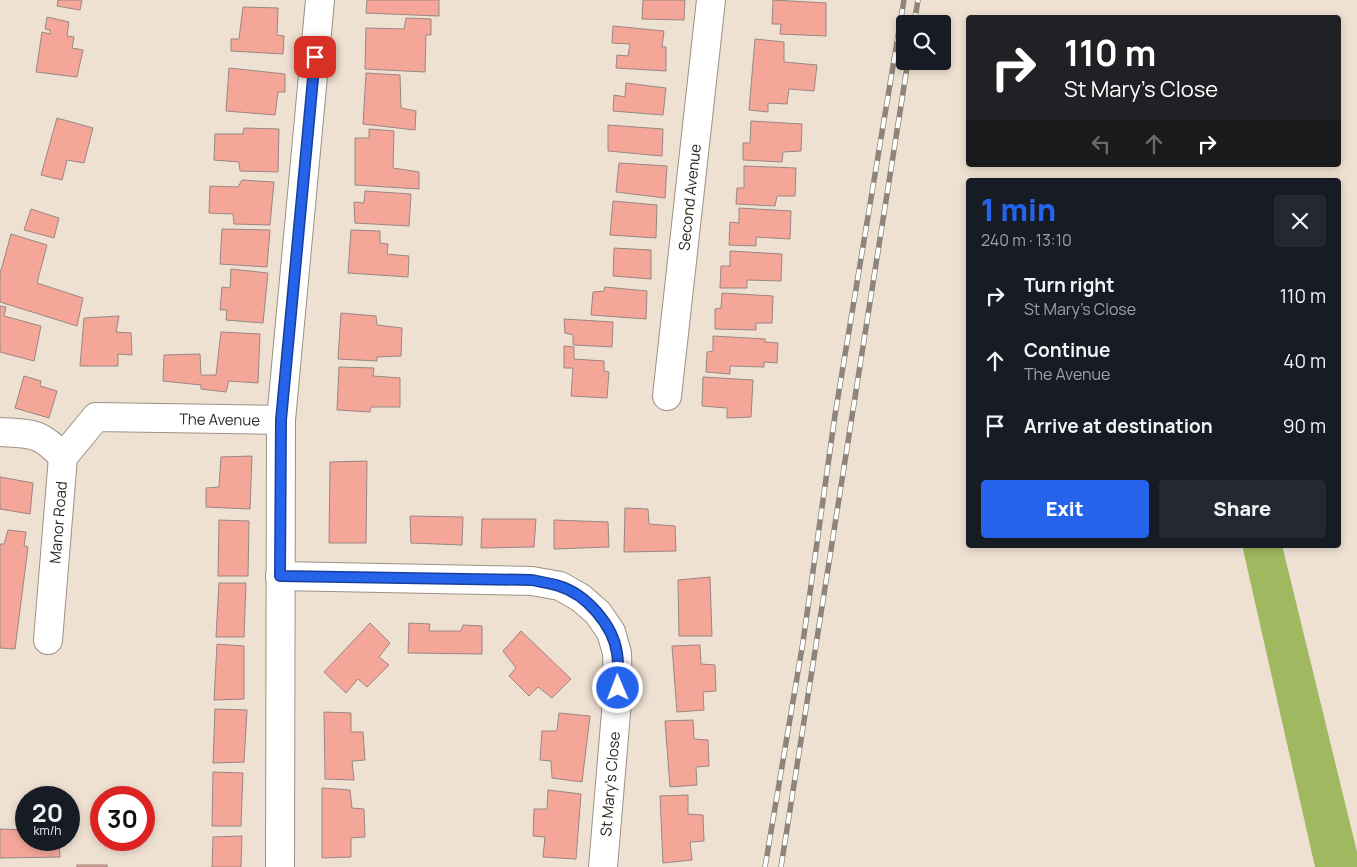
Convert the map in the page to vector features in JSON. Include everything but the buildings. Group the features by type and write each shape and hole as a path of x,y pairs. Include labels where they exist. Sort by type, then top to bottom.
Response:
{"street":[{"name":"The Avenue","path":"63,457 96,417 281,420 320,0"},
{"name":"Second Avenue","path":"667,396 711,0"},
{"path":"280,867 281,420"},
{"path":"0,432 36,434 50,443 63,457"},
{"name":"Manor Road","path":"48,640 63,457"},
{"name":"St Mary's Close","path":"280,576 532,580 560,586 581,598 598,613 611,632 617,662 618,688 603,867"}],"green space":[{"path":"1243,548 1283,548 1357,852 1357,867 1315,867"}],"railway":[{"path":"765,867 803,642 835,415 904,0"},
{"path":"916,15 918,0"},
{"path":"781,867 907,70"}],"route":[{"path":"315,57 281,420 280,576 532,580 560,586 581,598 598,613 611,632 617,653 618,688"}]}
